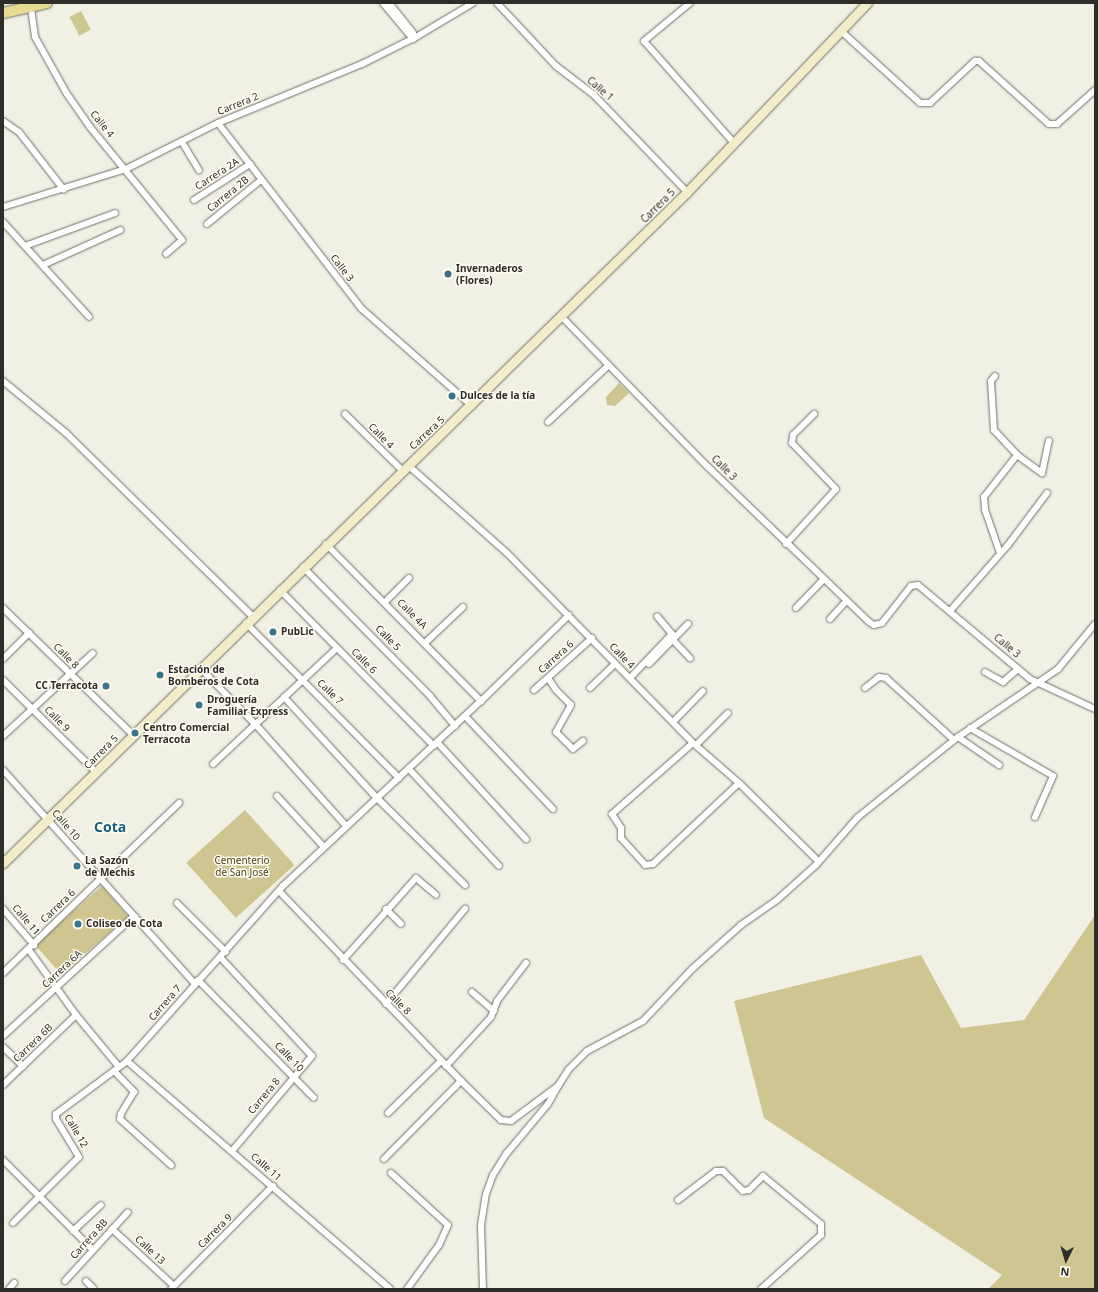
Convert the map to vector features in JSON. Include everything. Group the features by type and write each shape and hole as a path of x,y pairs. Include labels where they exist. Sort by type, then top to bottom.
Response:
{"main road":[{"path":"3,13 31,8 47,3"},
{"name":"Carrera 5","path":"860,12 867,3"},
{"name":"Carrera 5","path":"3,863 326,544 472,406 562,317 687,192 870,3"}],"street":[{"path":"383,3 414,38"},
{"path":"389,3 414,38"},
{"name":"Carrera 2","path":"3,206 64,190 126,169 218,123 362,64 414,38 473,3"},
{"name":"Calle 1","path":"497,3 556,66 594,95 687,192"},
{"path":"690,3 644,41 734,143"},
{"name":"Calle 4","path":"31,8 35,38 67,94 90,127 126,169 182,240 166,254"},
{"path":"841,32 920,103 930,103 975,61 979,61 1049,124 1058,124 1095,90"},
{"path":"3,121 19,132 64,190"},
{"name":"Calle 3","path":"218,123 362,309 472,406"},
{"path":"182,142 199,170"},
{"name":"Carrera 2A","path":"194,200 250,164"},
{"name":"Carrera 2B","path":"207,224 261,180"},
{"path":"25,246 115,213"},
{"path":"3,222 89,317"},
{"path":"43,265 120,230"},
{"name":"Calle 3","path":"562,317 786,544 868,622 879,625 915,585 918,585 1018,669 1037,682 1095,709"},
{"path":"548,422 609,365"},
{"path":"995,376 991,381 994,430 1017,454 1042,472 1049,441"},
{"name":"Calle 7","path":"3,381 14,392 66,433 249,620 303,680 399,778"},
{"name":"Calle 4","path":"345,414 406,468 507,553 695,744 739,783 819,862"},
{"path":"786,544 836,490 792,443 793,435 814,414"},
{"path":"1000,553 985,510 984,497 1017,454"},
{"path":"950,611 1000,553 1047,494"},
{"name":"Calle 4A","path":"326,544 426,642 481,701"},
{"name":"Calle 5","path":"303,567 430,696 455,726"},
{"path":"385,602 409,578"},
{"path":"796,608 823,580"},
{"name":"Calle 6","path":"280,590 435,744 526,839"},
{"path":"830,619 846,602"},
{"path":"426,642 463,607"},
{"name":"Calle 8","path":"3,608 133,735"},
{"name":"Carrera 7","path":"55,1116 127,1061 196,982 226,952 279,891 346,826 466,716 568,615"},
{"path":"631,679 672,634 672,631 657,616"},
{"path":"631,679 688,624"},
{"path":"483,1289 481,1225 486,1194 493,1175 507,1153 548,1104 558,1086 578,1058 596,1045 643,1021 692,969 741,926 777,900 819,862 858,817 970,728 1058,669 1095,624"},
{"path":"3,659 29,633"},
{"name":"Carrera 6","path":"534,690 592,638"},
{"path":"673,640 690,658"},
{"path":"213,764 257,726 284,697 337,648"},
{"path":"3,736 34,710 93,653"},
{"path":"590,688 615,664"},
{"path":"984,672 1003,682 1018,669"},
{"path":"206,674 257,726 346,826"},
{"path":"865,688 880,677 886,678 956,739 999,765"},
{"path":"548,678 556,690 571,705 556,732 573,749 584,741"},
{"name":"Calle 9","path":"3,680 96,772"},
{"path":"673,722 703,692"},
{"path":"284,697 377,798 465,885"},
{"path":"728,713 695,744 612,814 622,828 621,838 645,865 653,864 739,783"},
{"path":"466,716 553,809"},
{"path":"970,728 1053,776 1035,817"},
{"path":"409,769 499,866"},
{"name":"Calle 10","path":"3,770 101,880 196,982 294,1076 314,1098"},
{"path":"277,796 324,847"},
{"name":"Carrera 6","path":"3,973 29,950 179,803"},
{"path":"343,960 386,909 416,878 436,895"},
{"name":"Calle 8","path":"279,891 343,960 441,1061 501,1120 507,1122 515,1120 558,1086"},
{"path":"177,903 226,952"},
{"name":"Calle 11","path":"3,909 34,945"},
{"path":"386,909 401,924"},
{"path":"386,1004 465,909"},
{"name":"Carrera 6A","path":"3,1036 57,989 134,916"},
{"name":"Calle 11","path":"29,950 76,1016 134,1092 120,1114 120,1119 171,1165"},
{"name":"Carrera 8","path":"220,957 312,1056 232,1150"},
{"path":"446,1066 494,1011 497,1001 526,962"},
{"path":"472,992 494,1011"},
{"name":"Carrera 6B","path":"3,1086 76,1016"},
{"path":"3,1047 23,1066"},
{"name":"Calle 11","path":"127,1061 232,1150 390,1289"},
{"path":"388,1113 441,1061"},
{"path":"384,1159 461,1081"},
{"name":"Calle 12","path":"39,1197 79,1157 55,1116"},
{"path":"3,1160 92,1249"},
{"path":"678,1200 716,1170 723,1171 743,1192 749,1190 763,1176 821,1224 821,1235 761,1289"},
{"path":"391,1173 448,1225 439,1245 407,1289"},
{"name":"Carrera 9","path":"173,1287 273,1186"},
{"path":"12,1223 39,1197"},
{"path":"74,1231 101,1205"},
{"name":"Carrera 8B","path":"65,1281 92,1249 128,1212"},
{"name":"Calle 13","path":"112,1229 173,1287"},
{"path":"86,1281 94,1289"},
{"path":"9,1289 14,1283"}],"green space":[{"path":"81,11 91,30 79,36 70,17"},
{"path":"619,383 629,393 615,406 607,405 606,397"},
{"name":"Cementerio de San José","path":"245,810 295,865 236,918 186,863"},
{"path":"102,886 128,916 61,975 35,944"},
{"path":"1095,915 1095,1289 988,1289 1002,1275 764,1118 734,1001 921,955 961,1028 1024,1020"}],"place":[{"name":"Invernaderos (Flores)","path":"448,274"},
{"name":"Dulces de la tía","path":"452,396"},
{"name":"PubLic","path":"273,632"},
{"name":"Estación de Bomberos de Cota","path":"160,675"},
{"name":"CC Terracota","path":"106,686"},
{"name":"Droguería Familiar Express","path":"199,705"},
{"name":"Centro Comercial Terracota","path":"135,733"},
{"name":"La Sazón de Mechis","path":"77,866"},
{"name":"Coliseo de Cota","path":"78,924"}],"district":[{"name":"Cota","path":"110,827"}]}
